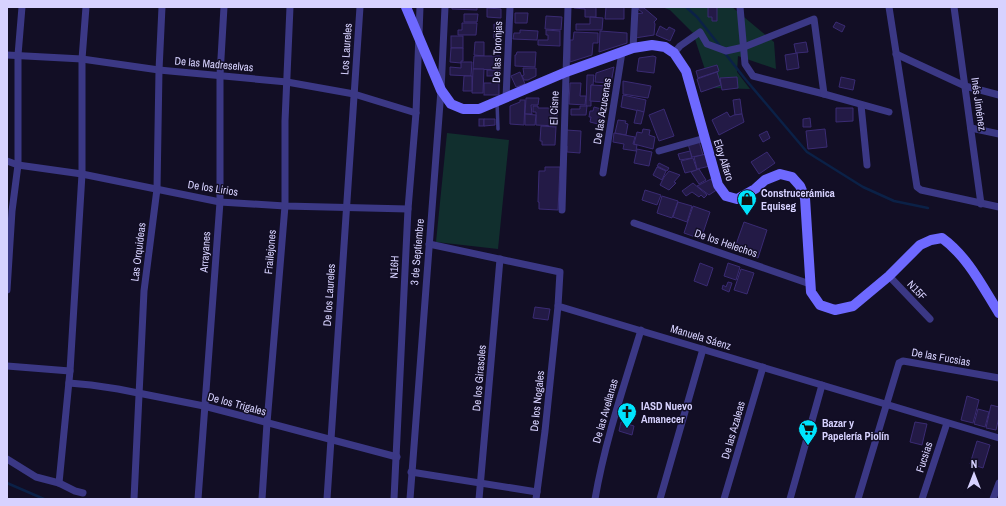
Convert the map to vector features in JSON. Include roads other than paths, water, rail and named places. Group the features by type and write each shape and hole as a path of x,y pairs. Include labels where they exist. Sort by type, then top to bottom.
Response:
{"street":[{"path":"7,290 9,211 18,165 18,55 22,7"},
{"path":"59,483 70,371 82,174 82,59 86,7"},
{"name":"Las Orquideas","path":"134,499 144,291 156,189 162,7"},
{"name":"Arrayanes","path":"198,499 220,202 220,75 224,7"},
{"name":"Frailejones","path":"262,499 285,206 290,7"},
{"name":"Los Laureles","path":"354,94 360,7"},
{"path":"406,7 441,90 451,104 463,109 479,110 566,72 633,48 652,45 665,47 674,53 680,46 700,32 707,44 726,51 744,47 814,19 824,94"},
{"name":"N16H","path":"394,499 408,209 416,113 420,7"},
{"name":"3 de Septiembre","path":"410,499 441,90 445,7"},
{"name":"De las Toronjas","path":"502,100 510,7"},
{"name":"El Cisne","path":"562,210 568,7"},
{"path":"740,7 745,64 753,76 889,112"},
{"path":"889,7 917,187 921,190 999,207"},
{"name":"Inés Jiménez","path":"954,7 981,204"},
{"path":"633,48 635,9"},
{"name":"De las Azucenas","path":"603,173 622,52"},
{"name":"Eloy Alfaro","path":"674,53 686,71 718,186 726,196 738,199 755,189 765,180 780,174 792,177 800,186 805,198 810,292 820,305 835,310 853,306 889,276 920,245 931,240 942,238 951,244 964,258 999,313"},
{"path":"896,54 965,86 999,95"},
{"name":"De las Madreselvas","path":"7,55 82,59 159,70 287,82 354,94 416,113"},
{"name":"De los Laureles","path":"327,499 354,94"},
{"path":"861,105 866,165"},
{"path":"971,128 999,134"},
{"path":"659,151 705,138"},
{"name":"De los Lirios","path":"7,161 18,165 82,174 220,202 285,206 408,209"},
{"name":"De los Helechos","path":"634,223 810,284"},
{"path":"429,244 560,272 558,306"},
{"name":"De los Girasoles","path":"479,499 500,259"},
{"name":"N15F","path":"889,276 930,320"},
{"name":"Manuela Sáenz","path":"558,306 999,438"},
{"name":"De los Nogales","path":"536,495 545,431 558,306"},
{"name":"De las Avellanas","path":"595,499 609,437 642,330"},
{"path":"660,499 703,349"},
{"name":"De las Fucsias","path":"858,499 899,363 903,361 999,378"},
{"path":"7,366 70,371"},
{"name":"De las Azaleas","path":"724,499 763,367"},
{"name":"De los Trigales","path":"69,384 98,386 204,406 397,457"},
{"path":"790,499 822,385"},
{"name":"Fucsias","path":"922,499 947,423"},
{"path":"7,459 36,477 59,483 75,491 83,493"},
{"path":"412,472 481,483 536,495"},
{"path":"993,499 999,483"}],"lane":[{"name":"De las Toronjas","path":"498,129 502,100"}],"waterway":[{"path":"686,7 697,17 720,46"},
{"path":"724,52 807,152 863,187 894,201 928,208"},
{"path":"7,483 44,499"}],"place":[{"name":"Construcerámica Equiseg","path":"747,216"},
{"name":"IASD Nuevo Amanecer","path":"627,429"},
{"name":"Bazar y Papelería Piolín","path":"808,446"}]}
